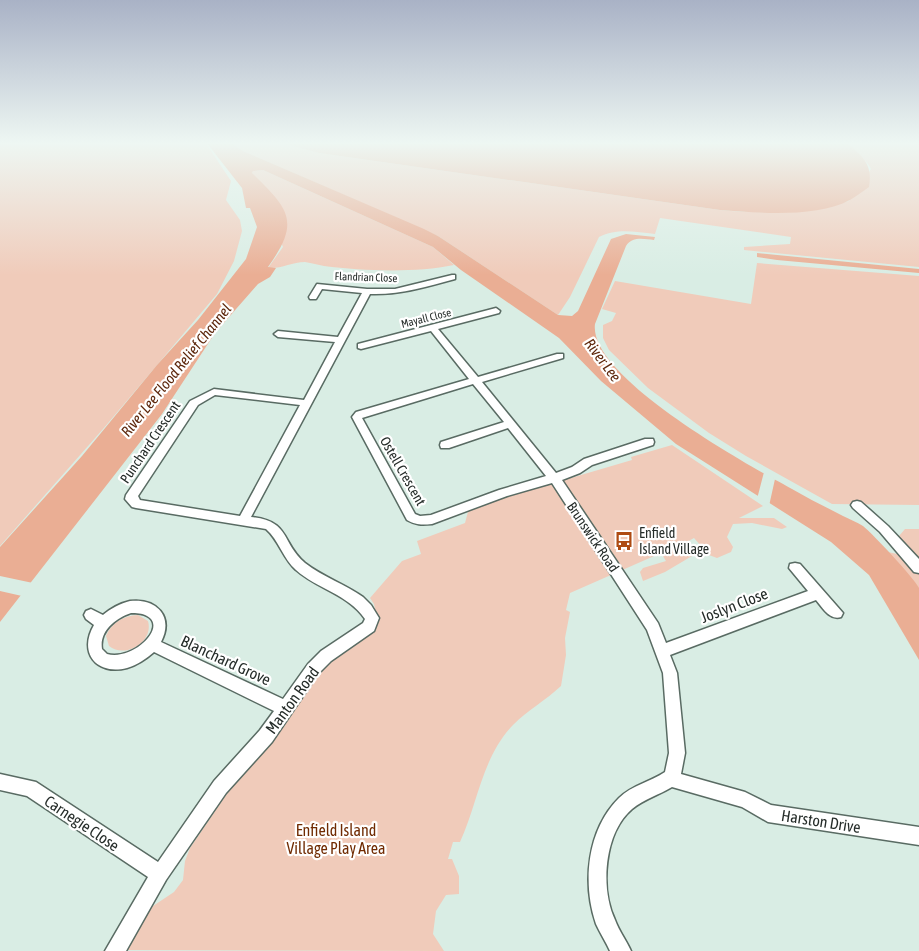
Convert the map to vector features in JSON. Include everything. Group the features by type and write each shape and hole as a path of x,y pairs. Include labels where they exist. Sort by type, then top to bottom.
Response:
{"street":[{"name":"Flandrian Close","path":"313,297 320,286 367,291 408,289 452,277"},
{"path":"243,521 367,291"},
{"name":"Mayall Close","path":"361,346 496,311"},
{"name":"Brunswick Road","path":"433,328 554,478 653,627 670,673 677,753 675,769 671,778"},
{"path":"278,334 340,340"},
{"path":"475,380 560,356"},
{"name":"Ostell Crescent","path":"475,380 369,410 357,417 411,517 419,521 432,518 503,493 554,478"},
{"name":"Punchard Crescent","path":"243,521 145,506 136,504 131,499 194,403 208,394 214,392 306,402"},
{"path":"445,445 510,424"},
{"path":"554,478 576,470 588,462 649,442"},
{"path":"857,505 884,530 919,568"},
{"name":"Manton Road","path":"115,951 160,874 220,787 266,736 313,669 326,656 369,627 372,618 368,610 357,601 299,565 271,526 243,521"},
{"path":"794,568 836,612"},
{"name":"Joslyn Close","path":"663,651 818,593"},
{"path":"141,607 150,609 156,613 160,620 158,636 152,645 144,653 129,660 113,663 104,661 97,656 94,648 97,619 121,610 141,607"},
{"name":"Blanchard Grove","path":"152,645 285,708"},
{"path":"621,951 605,922 598,888 598,852 607,827 625,804 643,791 657,787 671,778"},
{"name":"Harston Drive","path":"671,778 692,786 740,797 756,804 768,813 919,836"},
{"name":"Carnegie Close","path":"0,782 30,788 160,874"}],"green space":[{"path":"0,186 230,186 226,200 240,220 242,231 234,261 217,294 103,429 0,546"},
{"path":"258,186 299,186 433,247 454,265 423,269 372,270 339,268 305,262 268,268 283,247"},
{"path":"324,186 554,186 720,210 785,212 801,211 849,201 859,186 919,186 919,267 744,250 744,247 790,244 791,237 660,218 655,234 613,232 599,237 570,297 558,315 438,236"},
{"path":"757,263 919,276 919,505 832,504 709,433 648,388 609,350 603,338 603,325 612,321 616,313 602,309 615,281 751,304"},
{"name":"Enfield Island Village Play Area","path":"672,445 763,506 739,518 774,518 787,527 782,529 752,523 733,524 727,537 733,547 731,552 717,558 709,555 694,538 685,543 692,556 665,572 643,581 640,572 643,568 666,561 661,553 570,593 566,610 570,612 565,638 566,655 561,686 513,725 494,751 460,842 453,842 448,859 452,859 459,876 459,894 446,895 436,911 433,934 444,951 122,950 153,906 174,892 183,880 185,861 190,848 230,789 309,685 326,663 377,619 374,604 370,598 402,561 421,554 417,541 465,523 469,508 632,460 631,457"},
{"path":"905,529 919,529 919,589 888,552 911,557 899,536"},
{"path":"138,615 148,621 149,629 143,642 123,651 109,646 106,636 111,627 123,618"}],"water":[{"name":"River Lee Flood Relief Channel","path":"241,186 266,186 282,206 286,216 285,238 268,267 276,268 270,277 258,284 215,333 162,414 0,622 0,547 82,456 157,365 198,320 246,259 257,227 250,208 246,208"},
{"name":"River Lee","path":"299,186 325,186 424,229 438,236 558,315 572,316 578,311 611,239 626,234 655,237 654,240 635,239 626,246 595,324 600,345 617,369 643,393 675,418 743,461 863,526 884,546 919,588 919,660 869,575 831,542 676,444 601,381 559,338 461,270 433,247"},
{"path":"554,186 869,186 850,200 821,210 786,213 720,210"},
{"path":"757,253 919,269 919,273 777,260 757,257"}],"pier":[{"path":"764,472 775,479 769,506 757,499"},
{"path":"0,576 33,583 22,596 0,591"}],"place":[{"name":"Enfield Island Village","path":"624,541"}]}
